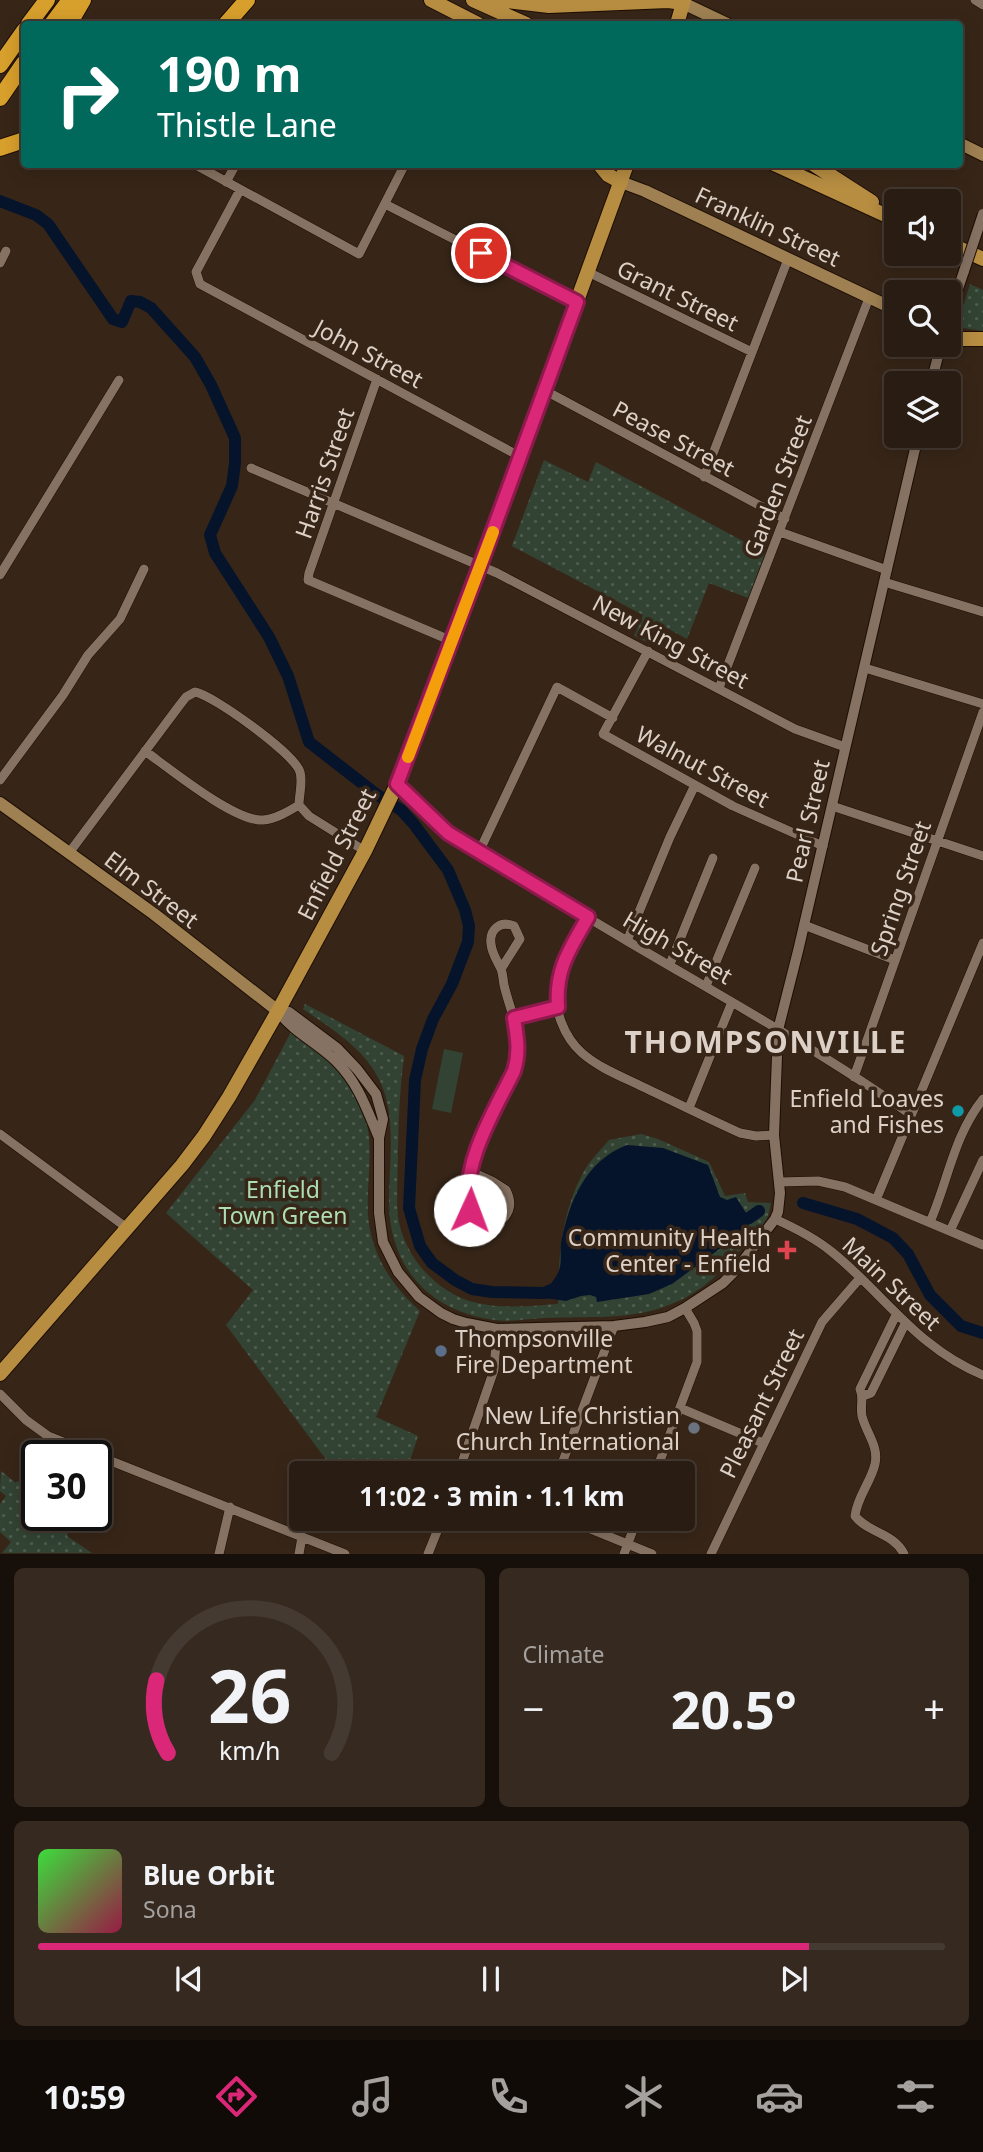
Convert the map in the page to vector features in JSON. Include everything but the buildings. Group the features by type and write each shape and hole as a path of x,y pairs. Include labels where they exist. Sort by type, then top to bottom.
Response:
{"highway":[{"path":"31,21 47,0"},
{"path":"54,21 70,0"},
{"path":"71,21 83,0"},
{"path":"219,21 237,0"},
{"path":"229,21 247,0"},
{"path":"0,65 21,35"},
{"path":"0,97 21,67"},
{"path":"0,148 21,141"}],"main road":[{"path":"431,0 468,21"},
{"path":"473,0 519,21"},
{"path":"497,0 549,6 684,2 721,21"},
{"path":"678,21 684,2"},
{"path":"963,145 983,155"},
{"path":"602,168 608,175 621,182"},
{"name":"Enfield Street","path":"0,1374 182,1165 204,1136 278,1011 365,851 395,790 452,641 626,168"},
{"path":"783,168 884,214"},
{"path":"819,168 884,211"},
{"name":"Franklin Street","path":"621,182 884,305"},
{"path":"961,249 983,259"},
{"path":"961,339 983,339"},
{"name":"Elm Street","path":"0,803 154,914 278,1011"}],"street":[{"path":"975,0 983,5"},
{"path":"201,168 359,254 403,168"},
{"path":"226,182 234,168"},
{"name":"John Street","path":"240,190 196,272 200,284 520,457"},
{"path":"385,204 577,302"},
{"path":"961,280 983,214"},
{"path":"0,263 6,251"},
{"path":"704,477 788,259"},
{"name":"Grant Street","path":"588,272 752,352"},
{"name":"Garden Street","path":"719,688 869,298"},
{"name":"Harris Street","path":"377,379 308,580 452,641"},
{"path":"0,575 120,380"},
{"name":"Pease Street","path":"544,390 785,519"},
{"name":"Pearl Street","path":"775,1219 779,1205 774,1135 778,1030 915,448"},
{"name":"New King Street","path":"251,468 480,565 795,729 845,747"},
{"path":"780,532 983,612"},
{"path":"0,780 63,695 88,655 120,619 144,569"},
{"path":"479,852 557,687 613,718 648,651"},
{"path":"865,668 983,704"},
{"path":"69,853 186,697 195,692 201,693 289,755 300,772 299,805 309,816 365,851"},
{"name":"Spring Street","path":"854,1077 983,712"},
{"name":"Walnut Street","path":"613,718 603,734 753,816 823,846"},
{"path":"145,751 223,805 249,819 264,820 299,805"},
{"path":"627,941 670,837 695,785"},
{"name":"High Street","path":"395,790 440,827 479,852 670,964 910,1114"},
{"path":"832,806 983,856"},
{"path":"670,964 713,859"},
{"path":"706,986 755,868"},
{"path":"588,917 567,954 556,988 558,1007 566,1032 582,1054 609,1070 740,1133 774,1135"},
{"path":"472,1172 506,1189 511,1206 501,1221 486,1223 472,1214 469,1206 472,1172 478,1145 518,1059 514,1018 491,939 495,928 507,923 514,926 520,939 501,969"},
{"path":"804,925 895,960"},
{"path":"876,1200 983,943"},
{"path":"689,1108 732,1002"},
{"path":"514,1018 558,1007"},
{"path":"278,1011 291,1026 336,1061 353,1081 364,1101 379,1138 379,1213 383,1242 398,1272 419,1297 441,1313 466,1323 497,1329 614,1326 656,1320 685,1308 730,1276 769,1230 775,1219"},
{"path":"930,1223 963,1130 983,1099"},
{"path":"0,1134 127,1228"},
{"path":"950,1231 983,1160"},
{"path":"779,1182 805,1180 845,1187 983,1245"},
{"name":"Main Street","path":"775,1219 824,1245 905,1324 948,1358 983,1375"},
{"name":"Pleasant Street","path":"711,1553 822,1322 860,1278"},
{"path":"660,1461 698,1354 694,1323 685,1308"},
{"path":"896,1315 860,1389 863,1396 861,1411 864,1424 877,1454 875,1467 856,1506 855,1516 860,1523 900,1545 904,1553"},
{"path":"863,1396 872,1393 905,1324"},
{"path":"563,1461 614,1326"},
{"path":"462,1461 494,1370 497,1329"},
{"path":"0,1394 26,1420 48,1436 345,1553"},
{"path":"680,1408 763,1443"},
{"path":"219,1553 230,1507"},
{"path":"428,1553 437,1531"},
{"path":"597,1531 652,1553"},
{"path":"624,1553 632,1531"},
{"path":"299,1553 302,1537"}],"green space":[{"path":"970,284 983,290 983,331 961,328 961,314"},
{"path":"544,460 588,482 596,462 765,553 748,598 709,583 687,639 658,623 649,643 634,636 643,615 512,546"},
{"path":"305,1004 404,1056 397,1193 401,1232 425,1272 462,1298 497,1306 558,1304 560,1255 569,1206 585,1170 609,1140 641,1134 709,1162 725,1196 745,1193 748,1202 771,1203 767,1218 716,1276 686,1298 659,1309 626,1315 507,1321 472,1315 451,1307 433,1296 418,1282 405,1266 396,1247 389,1202 389,1110 380,1081 356,1049 303,1009"},
{"name":"Enfield Town Green","path":"291,1032 337,1068 357,1094 369,1140 368,1215 373,1243 384,1268 400,1291 420,1311 376,1417 418,1436 410,1461 327,1461 226,1325 253,1290 166,1213 255,1100"},
{"path":"444,1049 463,1053 451,1113 432,1109"},
{"path":"1,1471 16,1483 21,1482 21,1531 69,1531 67,1536 92,1553 2,1553 11,1542 0,1532 0,1504 6,1496 0,1491"}],"water":[{"path":"627,1145 663,1148 708,1165 720,1197 727,1200 736,1197 751,1221 745,1224 746,1233 741,1233 672,1284 649,1294 597,1302 596,1297 590,1295 566,1301 545,1298 545,1286 551,1284 558,1272 564,1228 574,1198 600,1161"}],"waterway":[{"path":"0,201 36,215 48,224 113,319 122,322 131,301 140,302 151,308 195,357 235,438 232,486 210,535 215,553 269,637 288,676 309,742 401,810 448,870 465,910 469,926 468,942 452,984 433,1019 415,1080 409,1208 420,1246 432,1263 472,1289 545,1293 560,1286"},
{"path":"803,1203 857,1219 893,1238 908,1254 930,1295 961,1326 983,1333"},
{"path":"735,1223 759,1211"}],"slow traffic":[{"path":"408,757 493,532"}],"place":[{"name":"Enfield Loaves and Fishes","path":"958,1111"},
{"name":"Community Health Center - Enfield","path":"787,1250"},
{"name":"Thompsonville Fire Department","path":"441,1351"},
{"name":"New Life Christian Church International","path":"694,1428"}],"district":[{"name":"THOMPSONVILLE","path":"766,1041"}],"route":[{"path":"470,1210 474,1157 518,1059 514,1018 558,1007 556,988 562,967 588,917 448,833 397,784 577,302 481,253"}]}
